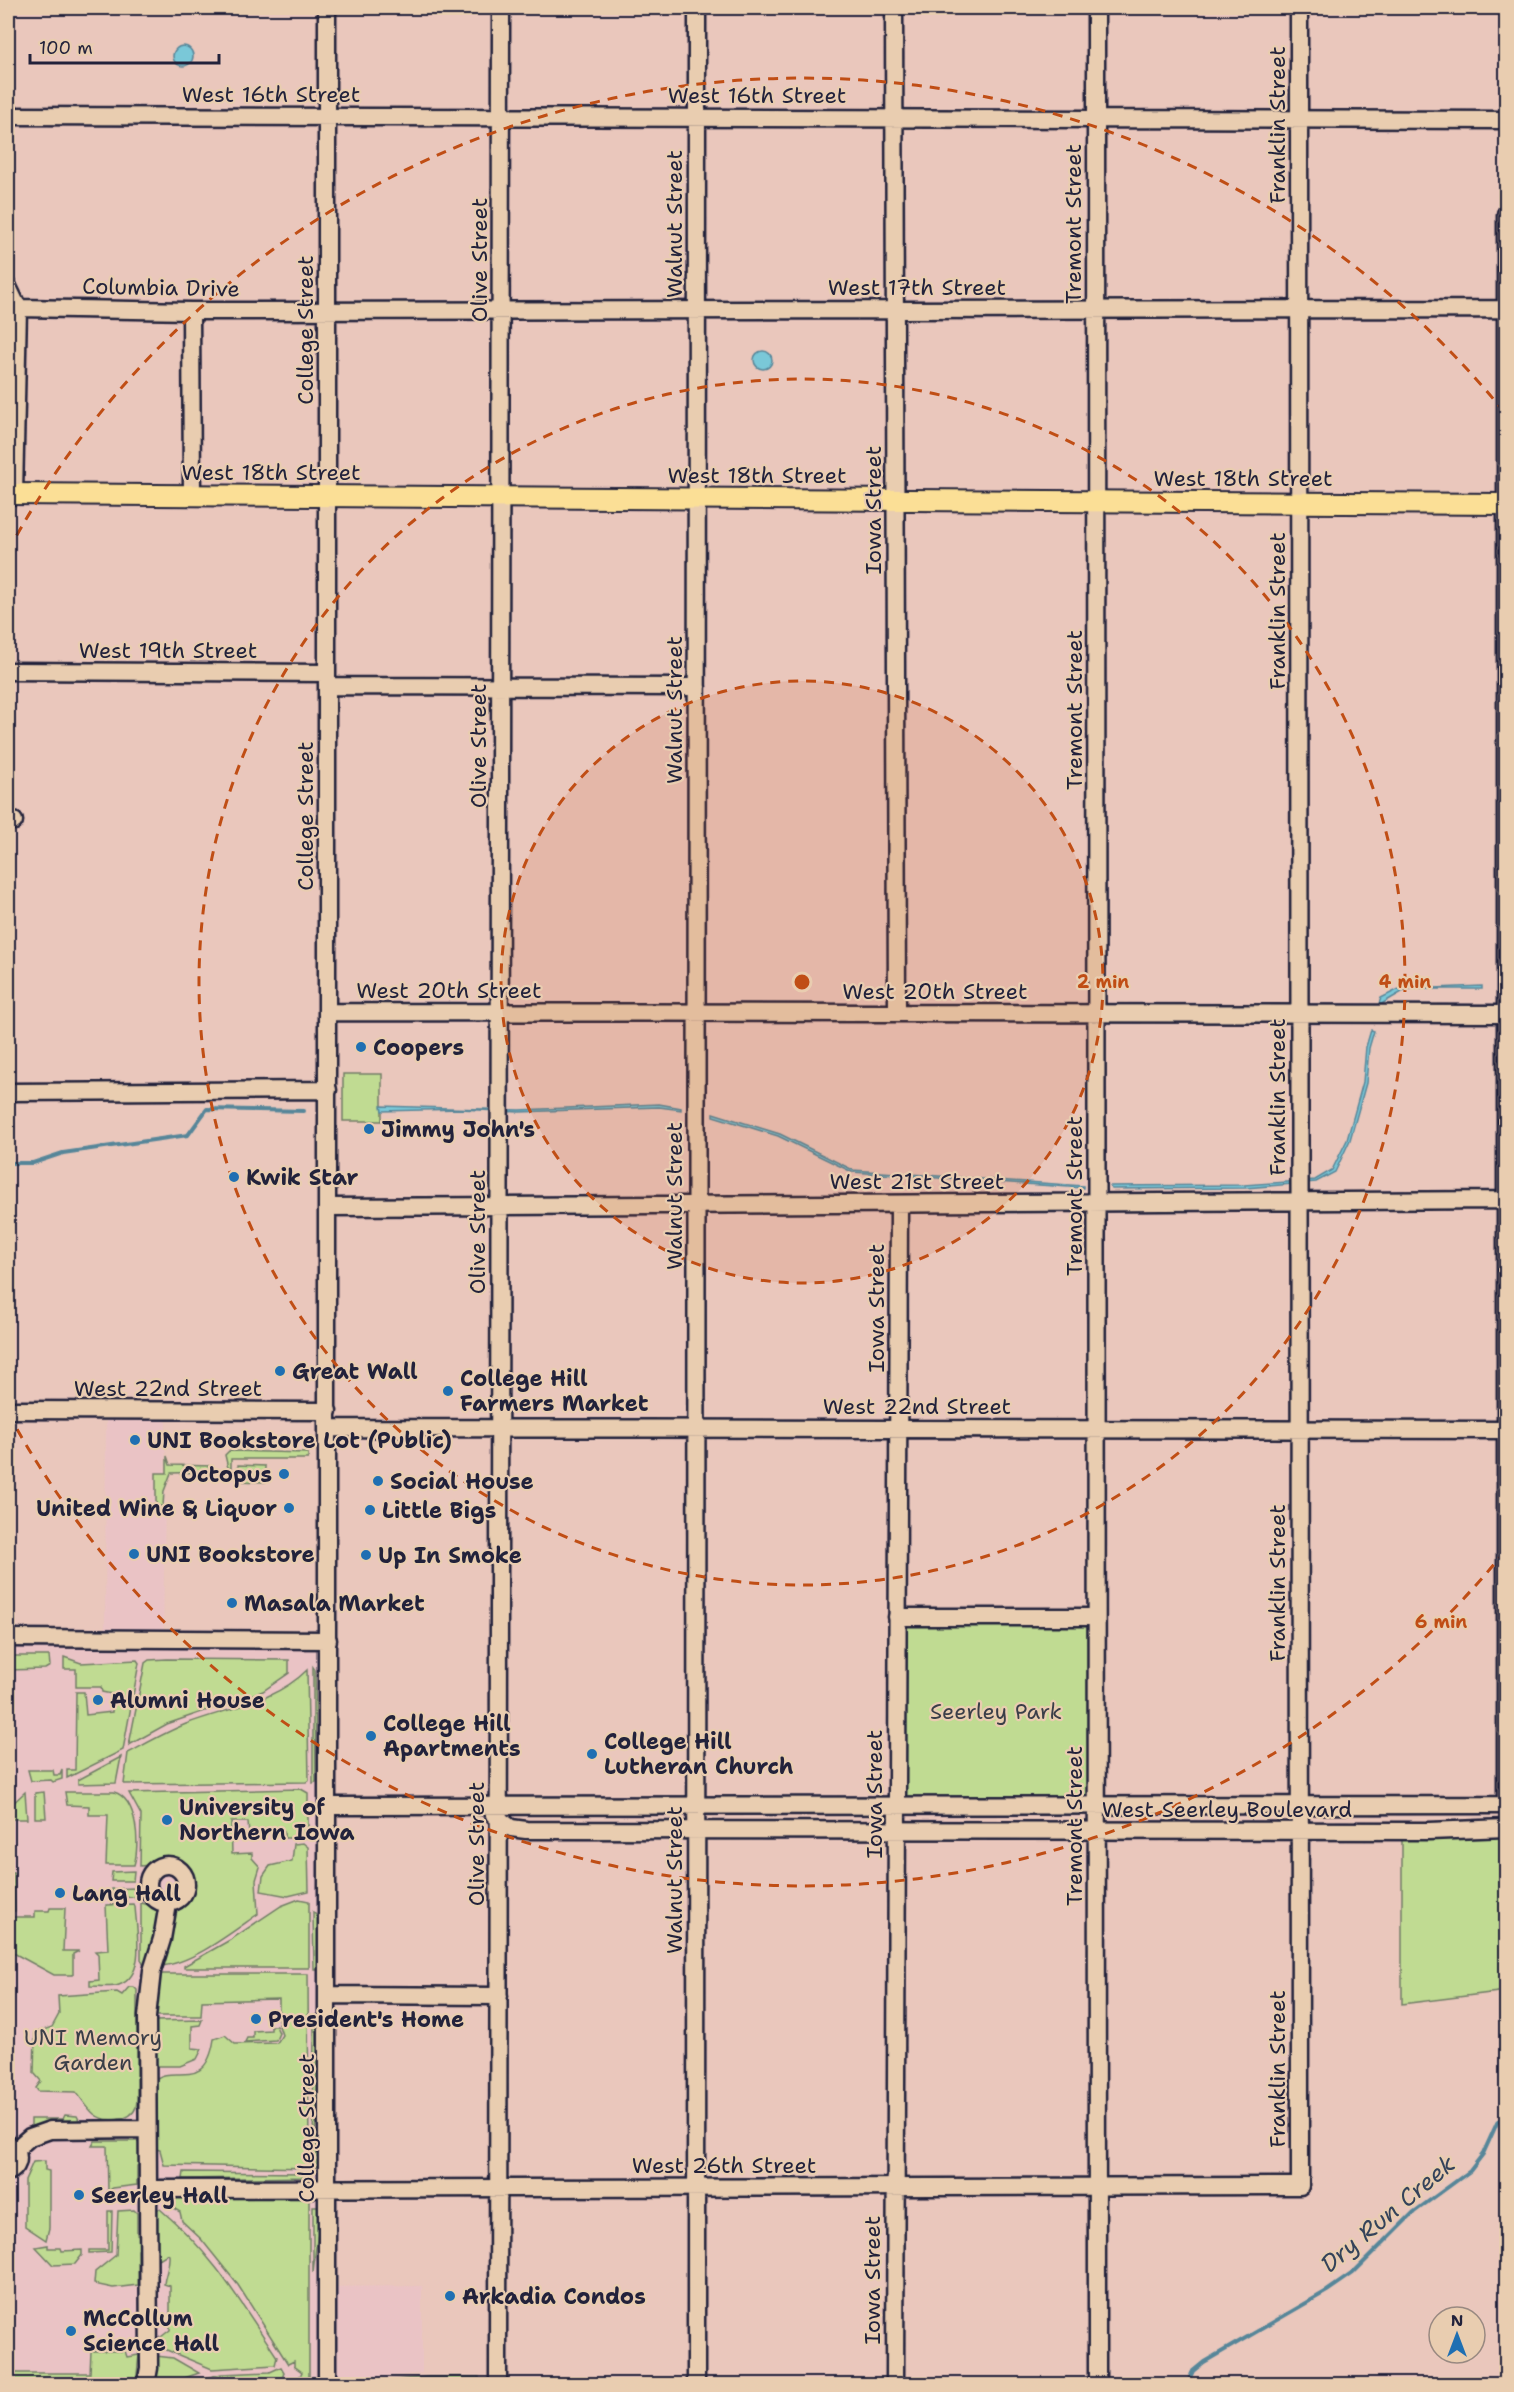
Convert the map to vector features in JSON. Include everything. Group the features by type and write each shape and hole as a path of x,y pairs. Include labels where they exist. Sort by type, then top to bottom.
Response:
{"main road":[{"name":"West 18th Street","path":"11,494 1506,504"}],"street":[{"name":"College Street","path":"327,8 328,1420 324,1640 328,1806 327,2385"},
{"name":"Olive Street","path":"498,2385 501,8"},
{"name":"Walnut Street","path":"696,2385 697,8"},
{"name":"Iowa Street","path":"894,8 897,1013"},
{"name":"Tremont Street","path":"1096,8 1097,2385"},
{"name":"Franklin Street","path":"1299,8 1300,2186"},
{"name":"West 16th Street","path":"8,116 1506,120"},
{"path":"1506,214 1506,1805"},
{"path":"8,287 18,308 11,494"},
{"name":"Columbia Drive","path":"18,308 191,311 327,310"},
{"name":"West 17th Street","path":"327,310 1506,309"},
{"path":"191,311 192,495"},
{"name":"West 19th Street","path":"8,671 501,687 697,687"},
{"name":"West 20th Street","path":"328,1012 1506,1014"},
{"path":"8,1092 328,1090"},
{"name":"West 21st Street","path":"328,1207 1096,1203 1300,1188 1506,1200"},
{"name":"Iowa Street","path":"895,2385 898,1204"},
{"name":"West 22nd Street","path":"8,1410 500,1428 1506,1430"},
{"path":"897,1617 1096,1617"},
{"path":"8,1638 324,1640"},
{"name":"West Seerley Boulevard","path":"328,1806 450,1806 499,1814 696,1806 1506,1805"},
{"name":"West Seerley Boulevard","path":"499,1814 511,1828 526,1830 1429,1831 1506,1828"},
{"path":"146,2385 149,2368 147,2018 152,1971 162,1940 168,1904"},
{"path":"328,1995 499,1996"},
{"path":"8,2172 17,2164 12,2147 50,2130 147,2129"},
{"name":"West 26th Street","path":"148,2188 1300,2186"}],"shaded area":[{"name":"University of Northern Iowa","path":"166,1418 163,1644 324,1645 329,2188 316,2287 422,2286 422,2373 317,2384 8,2384 8,1635 105,1637 106,1419"}],"green space":[{"path":"343,1074 382,1074 382,1121 343,1121"},
{"path":"229,1451 308,1453 308,1459 231,1459 231,1468 228,1468 225,1455"},
{"path":"167,1456 170,1465 212,1466 215,1469 212,1472 171,1473 164,1491 163,1506 156,1506 156,1473 167,1473"},
{"path":"238,1465 265,1466 265,1482 239,1481"},
{"name":"Seerley Park","path":"897,1617 1096,1617 1096,1805 897,1806"},
{"path":"8,1656 49,1656 50,1666 45,1669 8,1670"},
{"path":"64,1657 81,1663 137,1660 139,1663 123,1750 67,1778 67,1770 75,1770 76,1692 84,1692 86,1715 112,1712 112,1694 102,1692 101,1687 76,1687 76,1669 64,1669"},
{"path":"149,1660 289,1660 289,1673 263,1691 167,1724 129,1745 145,1663"},
{"path":"313,1667 315,1670 316,1782 313,1783"},
{"path":"307,1670 309,1780 306,1782 124,1784 128,1753 186,1724 265,1697 294,1681"},
{"path":"121,1757 116,1783 78,1784 78,1780"},
{"path":"28,1770 53,1770 54,1775 60,1775 62,1770 62,1779 53,1782 51,1780 31,1781"},
{"path":"301,1789 308,1793 308,1838 284,1838 284,1831 259,1832 259,1835 249,1835 248,1822 231,1822 232,1854 252,1853 252,1858 260,1867 256,1880 258,1914 224,1938 185,1960 160,1966 176,1908 188,1898 190,1880 185,1869 176,1861 165,1860 140,1866 141,1815 129,1793"},
{"path":"25,1792 27,1819 8,1819 8,1808"},
{"path":"44,1792 46,1818 35,1818 35,1793"},
{"path":"65,1792 114,1792 122,1796 132,1813 137,1835 134,1865 106,1865 108,1815 89,1815 89,1806 67,1805"},
{"path":"1506,1818 1506,1991 1402,2004 1402,1831"},
{"path":"303,1843 308,1847 309,1891 288,1896 261,1891 263,1876 270,1866 292,1861 294,1844"},
{"path":"134,1871 133,1881 111,1881 112,1872"},
{"path":"8,1873 14,1873 15,1911 8,1911"},
{"path":"134,1888 136,1897 111,1898 112,1889"},
{"path":"299,1899 309,1901 309,1968 184,1968 281,1906"},
{"path":"141,1903 154,1906 158,1919 156,1936 144,1966 141,1959"},
{"path":"133,1904 138,1950 133,1972 128,1980 119,1985 90,1986 90,1981 99,1980 98,1954 95,1951 108,1950 106,1905"},
{"path":"50,1908 65,1908 63,1951 79,1951 73,1954 73,1975 54,1975 8,1950 8,1917 35,1917 35,1911 49,1911"},
{"path":"313,1912 318,1917 319,1969 314,1969"},
{"path":"160,1974 308,1974 309,2168 164,2165 160,2150 156,2149 155,2080 170,2074 196,2072 204,2066 210,2056 214,2039 225,2035 235,2044 277,2043 282,2035 279,2026 279,1999 202,2001 201,2016 157,2016 157,1977"},
{"name":"UNI Memory Garden","path":"129,1987 137,1990 137,2098 133,2112 117,2120 104,2119 91,2112 76,2092 38,2091 36,2088 41,2081 34,2073 35,2033 52,2027 59,2014 58,1996 117,1992 122,1995"},
{"path":"314,2017 317,2017 318,2111 315,2130 318,2134 318,2167 313,2167"},
{"path":"202,2020 200,2025 192,2026 192,2048 202,2049 197,2059 180,2066 158,2066 155,2062 155,2021"},
{"path":"271,2026 276,2026 279,2033 276,2040 245,2042 247,2038 253,2038 253,2031 271,2030"},
{"path":"65,2115 77,2116 81,2124 31,2130 31,2119 63,2119"},
{"path":"95,2141 137,2141 143,2146 143,2163 137,2166 137,2185 113,2188 108,2191 107,2146 92,2146"},
{"path":"45,2161 45,2170 49,2171 49,2228 46,2240 25,2226 25,2180 33,2162"},
{"path":"184,2172 306,2173 308,2177 183,2179"},
{"path":"168,2183 309,2197 309,2384 304,2384 299,2378 302,2372 294,2366 294,2361 288,2364 238,2285 201,2239 182,2221 180,2212 170,2204"},
{"path":"313,2206 318,2206 318,2231 313,2272"},
{"path":"155,2209 160,2209 179,2226 211,2261 238,2297 277,2357 275,2365 212,2369 157,2346 157,2340 170,2330 170,2286 164,2284 169,2255 159,2259 156,2257"},
{"path":"134,2210 137,2213 137,2234 143,2238 143,2244 138,2250 138,2285 113,2288 94,2284 95,2272 116,2255 118,2211"},
{"path":"108,2211 112,2211 111,2252 89,2253 89,2250 108,2250"},
{"path":"48,2245 48,2248 61,2248 62,2251 82,2250 82,2255 75,2264 53,2265 36,2247"},
{"path":"91,2351 125,2351 127,2357 139,2355 136,2384 8,2384 8,2373 90,2373"},
{"path":"156,2356 173,2358 199,2373 167,2384 154,2384"},
{"path":"281,2367 284,2372 282,2380 295,2384 183,2384 221,2374 270,2372"},
{"path":"428,2377 479,2377 479,2382 351,2384"}],"water":[{"path":"183,46 190,49 193,56 190,63 183,66 176,63 173,56 176,49"},
{"path":"763,351 769,354 772,360 769,366 763,369 757,366 754,360 757,354"},
{"path":"1407,985 1434,988 1482,986 1482,989 1407,989 1378,1006 1381,998"},
{"path":"1371,1030 1374,1031 1369,1048 1366,1083 1350,1140 1335,1172 1316,1182 1245,1188 1111,1189 1110,1186 1244,1185 1315,1180 1332,1170 1347,1140 1363,1082 1366,1047"},
{"path":"659,1104 681,1108 681,1110 659,1107 519,1112 461,1109 382,1111 381,1106 519,1110"},
{"path":"713,1113 780,1134 853,1170 1083,1186 1083,1188 852,1172 778,1136 713,1116"}],"waterway":[{"path":"8,1163 33,1163 63,1153 188,1135 207,1109 304,1111"},
{"name":"Dry Run Creek","path":"1187,2384 1193,2371 1204,2362 1327,2291 1353,2273 1414,2212 1470,2171 1483,2154 1497,2123 1506,2114"}],"place":[{"name":"Coopers","path":"361,1047"},
{"name":"Jimmy John's","path":"369,1129"},
{"name":"Kwik Star","path":"234,1177"},
{"name":"Great Wall","path":"280,1371"},
{"name":"College Hill Farmers Market","path":"448,1391"},
{"name":"UNI Bookstore Lot (Public)","path":"135,1440"},
{"name":"Octopus","path":"284,1474"},
{"name":"Social House","path":"378,1481"},
{"name":"United Wine & Liquor","path":"289,1508"},
{"name":"Little Bigs","path":"370,1510"},
{"name":"UNI Bookstore","path":"134,1554"},
{"name":"Up In Smoke","path":"366,1555"},
{"name":"Masala Market","path":"232,1603"},
{"name":"Alumni House","path":"98,1700"},
{"name":"College Hill Apartments","path":"371,1736"},
{"name":"College Hill Lutheran Church","path":"592,1754"},
{"name":"University of Northern Iowa","path":"167,1820"},
{"name":"Lang Hall","path":"60,1893"},
{"name":"President's Home","path":"256,2019"},
{"name":"Seerley Hall","path":"79,2195"},
{"name":"Arkadia Condos","path":"450,2296"},
{"name":"McCollum Science Hall","path":"71,2331"}]}
